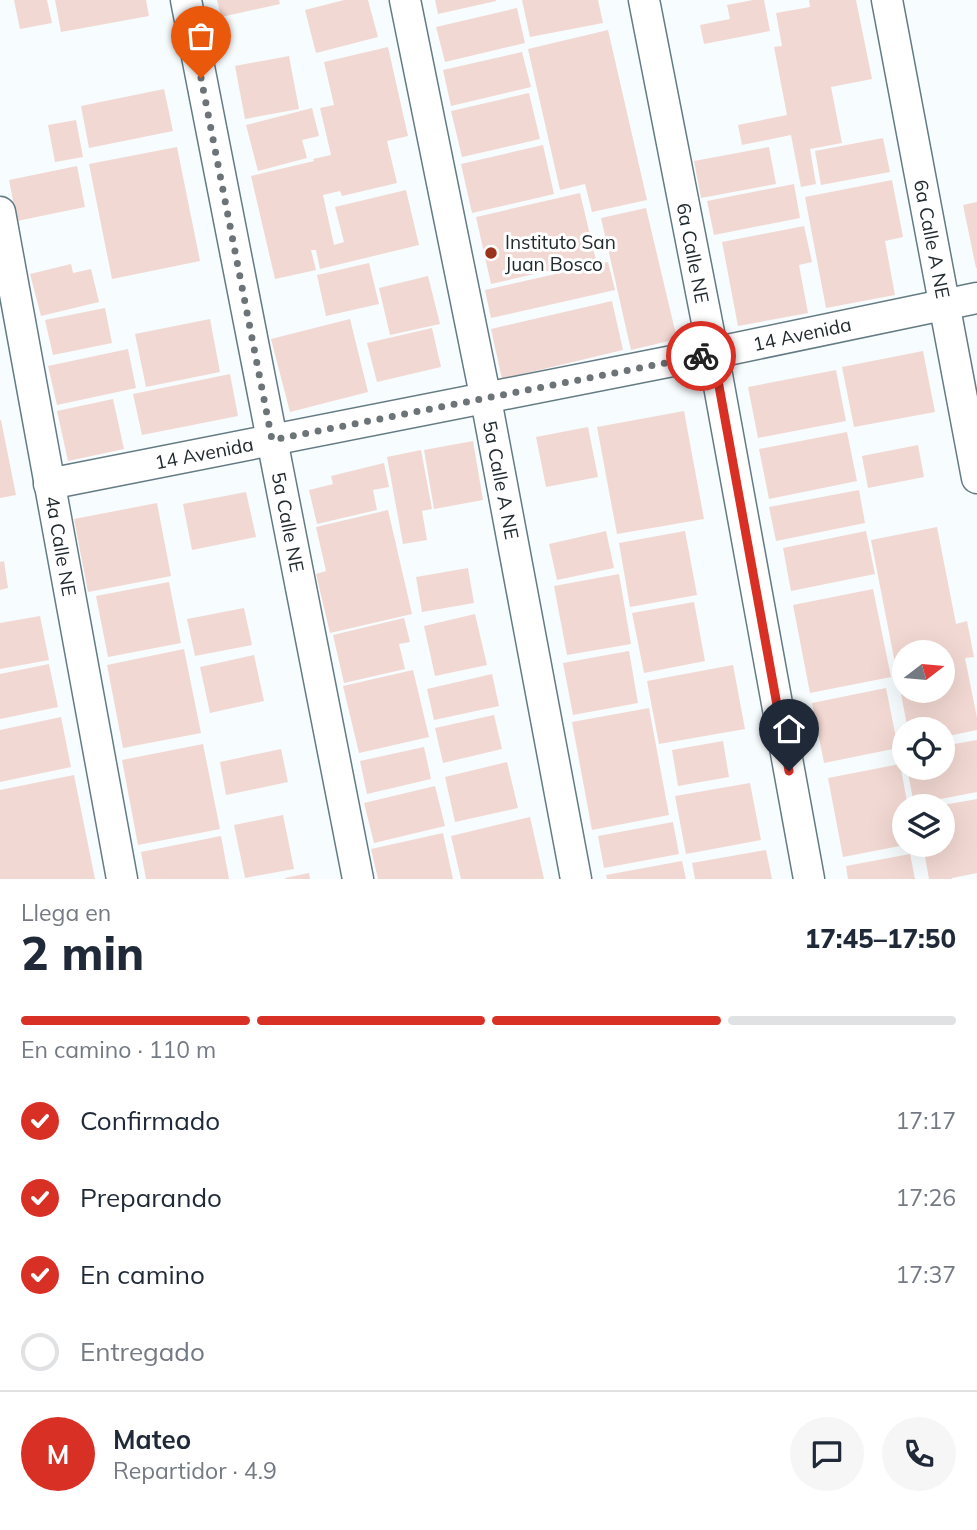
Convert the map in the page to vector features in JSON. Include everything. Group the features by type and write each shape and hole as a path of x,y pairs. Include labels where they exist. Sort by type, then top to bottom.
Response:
{"street":[{"name":"5a Calle NE","path":"186,0 358,879"},
{"name":"5a Calle A NE","path":"405,0 485,398 576,879"},
{"name":"6a Calle NE","path":"644,0 713,353 809,879"},
{"name":"6a Calle A NE","path":"887,0 977,478"},
{"name":"4a Calle NE","path":"0,212 122,879"},
{"name":"14 Avenida","path":"49,484 977,298"}],"building":[{"path":"14,0 47,0 52,23 20,29"},
{"path":"55,0 146,0 149,16 61,32"},
{"path":"217,0 279,0 280,4 221,17"},
{"path":"344,0 368,0 378,37 316,53 305,10"},
{"path":"435,0 496,0 496,1 438,14"},
{"path":"522,0 598,0 603,23 530,37"},
{"path":"764,0 770,31 704,44 700,25 730,19 727,5"},
{"path":"809,0 856,0 872,79 831,87 842,143 810,149 816,184 801,187 791,135 742,145 738,125 787,115 774,47 782,46 776,13 810,7"},
{"path":"517,8 525,43 445,62 436,27"},
{"path":"608,30 647,200 592,212 585,184 560,190 528,49"},
{"path":"388,47 408,136 387,141 397,183 342,196 340,191 323,195 334,245 344,242 335,207 406,190 419,245 320,269 316,250 311,250 316,270 275,279 251,176 331,155 320,108 334,105 324,62"},
{"path":"522,52 531,87 451,106 443,70"},
{"path":"289,56 299,109 245,119 235,66"},
{"path":"164,89 173,131 89,148 81,106"},
{"path":"529,93 540,139 462,157 451,111"},
{"path":"312,108 319,136 302,140 307,158 258,171 246,125"},
{"path":"76,120 83,157 55,162 48,125"},
{"path":"883,138 890,172 821,185 815,151"},
{"path":"543,145 554,194 472,213 461,164"},
{"path":"177,147 200,261 112,279 89,164"},
{"path":"769,147 776,184 701,198 694,161"},
{"path":"77,166 85,207 17,221 9,180"},
{"path":"892,180 903,237 885,241 895,295 826,308 805,197"},
{"path":"794,184 800,218 714,235 707,201"},
{"path":"580,193 596,260 491,284 476,217"},
{"path":"977,202 977,268 976,268 963,205"},
{"path":"646,208 677,339 631,350 601,218"},
{"path":"804,226 812,262 799,265 808,313 738,326 722,242"},
{"path":"608,262 615,290 491,318 485,290"},
{"path":"369,263 379,304 326,316 317,275"},
{"path":"71,264 73,273 91,269 99,302 41,316 30,274"},
{"path":"428,276 440,324 390,335 379,288"},
{"path":"612,301 623,350 502,379 491,329"},
{"path":"105,308 112,343 53,355 45,320"},
{"path":"210,319 220,372 146,387 135,334"},
{"path":"350,319 368,392 290,412 271,339"},
{"path":"432,328 441,367 377,382 367,343"},
{"path":"128,349 136,388 57,405 48,366"},
{"path":"923,351 935,412 854,427 842,367"},
{"path":"836,370 846,421 758,438 748,387"},
{"path":"230,374 238,416 142,435 133,394"},
{"path":"113,399 124,449 68,461 57,411"},
{"path":"684,411 704,519 617,534 597,427"},
{"path":"0,420 16,495 0,498"},
{"path":"588,427 598,477 546,487 536,437"},
{"path":"847,432 857,481 769,499 759,449"},
{"path":"473,441 483,500 434,509 424,450"},
{"path":"918,445 924,477 868,488 862,456"},
{"path":"421,450 432,509 422,511 427,540 403,544 387,457"},
{"path":"384,463 389,487 373,490 377,510 317,524 309,490 333,484 331,476"},
{"path":"859,490 865,523 776,541 769,507"},
{"path":"246,492 256,537 192,550 183,504"},
{"path":"157,503 171,576 88,592 74,519"},
{"path":"388,510 412,614 330,633 316,574 326,571 316,527"},
{"path":"937,527 956,624 967,621 974,657 965,658 977,730 955,735 955,717 905,717 903,704 956,704 956,640 892,640 892,648 871,540"},
{"path":"606,531 614,568 557,580 549,544"},
{"path":"685,531 697,595 630,607 619,543"},
{"path":"866,531 875,574 791,591 783,548"},
{"path":"4,561 8,588 0,590 0,562"},
{"path":"468,568 474,603 422,612 416,577"},
{"path":"619,574 631,644 567,655 554,586"},
{"path":"169,582 181,643 108,657 96,596"},
{"path":"873,589 891,677 810,693 793,605"},
{"path":"694,602 705,661 644,673 632,613"},
{"path":"244,608 252,645 195,656 187,619"},
{"path":"475,614 487,665 435,676 424,626"},
{"path":"40,616 49,660 0,669 0,623"},
{"path":"404,618 410,642 399,644 405,669 344,683 333,635"},
{"path":"184,649 201,733 123,748 107,665"},
{"path":"629,651 638,703 573,715 563,663"},
{"path":"254,655 264,701 210,713 200,667"},
{"path":"49,664 58,707 0,719 0,674"},
{"path":"733,665 745,729 659,744 647,681"},
{"path":"413,670 429,737 359,753 343,686"},
{"path":"492,674 499,706 434,720 427,689"},
{"path":"886,688 892,718 892,749 824,763 812,703"},
{"path":"649,708 669,815 592,830 572,722"},
{"path":"494,715 502,749 443,763 435,728"},
{"path":"61,717 71,767 0,782 0,730"},
{"path":"977,740 977,792 955,796 955,794 912,794 909,780 955,780 955,744"},
{"path":"723,741 729,777 678,786 672,750"},
{"path":"203,744 220,829 138,845 122,760"},
{"path":"424,747 431,779 367,794 360,761"},
{"path":"281,749 288,782 226,795 220,762"},
{"path":"507,762 518,808 455,822 445,777"},
{"path":"892,766 892,780 903,780 906,794 892,794 892,848 843,857 828,778"},
{"path":"74,775 95,879 0,879 0,790"},
{"path":"750,783 761,840 686,854 675,796"},
{"path":"435,786 445,826 374,843 364,803"},
{"path":"977,799 977,873 952,879 929,879 925,857 955,857 955,803"},
{"path":"283,815 294,869 245,878 234,825"},
{"path":"530,817 544,879 461,879 451,836"},
{"path":"673,822 679,854 604,868 598,836"},
{"path":"443,833 453,879 378,879 371,849"},
{"path":"221,836 229,879 146,879 141,852"},
{"path":"766,850 772,879 695,879 692,863"},
{"path":"894,857 911,857 915,879 848,879 846,866"},
{"path":"682,861 686,879 607,879 606,875"},
{"path":"309,873 310,879 285,879 285,878"}],"way so far":[{"path":"201,78 272,440 701,356"}],"place":[{"name":"Instituto San Juan Bosco","path":"491,253"}],"route":[{"path":"701,356 713,353 789,771"}]}
